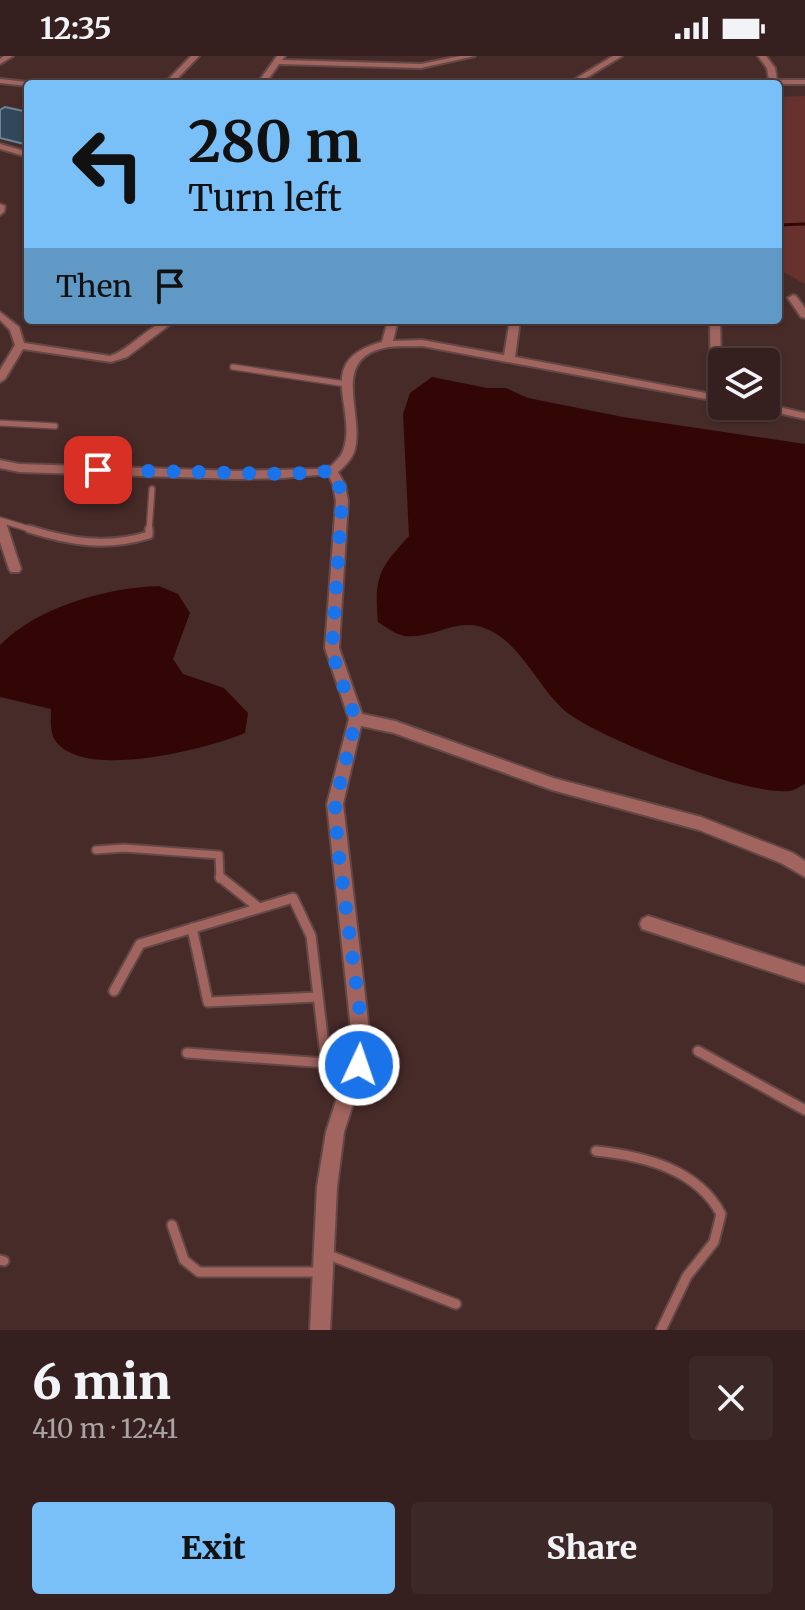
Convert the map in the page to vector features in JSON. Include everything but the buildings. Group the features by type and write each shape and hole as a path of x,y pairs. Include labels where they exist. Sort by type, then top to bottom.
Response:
{"street":[{"path":"0,62 9,56"},
{"path":"172,80 195,56"},
{"path":"264,80 278,59 421,66 471,56"},
{"path":"578,80 618,56"},
{"path":"762,56 771,68 773,80"},
{"path":"0,81 24,84"},
{"path":"782,82 805,82"},
{"path":"0,146 24,154"},
{"path":"793,298 805,315"},
{"path":"0,315 15,329 20,345 0,379"},
{"path":"20,345 111,359 123,355 166,324"},
{"path":"387,343 392,324"},
{"path":"509,359 514,324"},
{"path":"715,324 716,348"},
{"path":"0,464 19,468 253,474 332,471 342,462 350,441 346,371 353,360 387,343 422,343 708,396"},
{"path":"780,410 805,416"},
{"path":"320,1330 327,1187 335,1132 362,1048 335,804 356,719 332,648 342,501 332,471"},
{"path":"0,522 15,569"},
{"path":"356,719 395,727 552,784 701,824 787,858 805,870"},
{"path":"648,924 805,975"}],"lane":[{"path":"233,367 346,384"},
{"path":"0,423 55,426"},
{"path":"0,522 69,542 105,545 134,541 149,535 152,489"},
{"path":"96,850 124,848 219,855 220,879 259,908"},
{"path":"114,991 140,944 293,898 311,936 326,1063 351,1088"},
{"path":"192,928 208,1002 317,997"},
{"path":"698,1051 805,1110"},
{"path":"187,1053 326,1063"},
{"path":"596,1151 618,1152 674,1171 698,1183 711,1196 721,1214 714,1242 687,1276 661,1330"},
{"path":"172,1225 184,1260 199,1272 323,1272"},
{"path":"324,1254 456,1304"}],"shaded area":[{"path":"805,96 805,284 782,271 782,97"},
{"path":"432,377 487,388 506,388 528,398 623,417 805,444 805,784 789,791 741,785 678,765 590,727 562,708 505,640 481,627 459,626 405,636 378,622 377,594 381,574 409,536 403,414 410,393"},
{"path":"159,586 178,594 190,613 173,659 183,674 224,688 248,713 245,733 178,753 149,758 95,759 74,754 58,744 52,732 51,709 0,697 0,645 16,631 53,610 96,595"}],"waterway":[{"path":"782,225 805,224"}],"route":[{"path":"98,470 288,474 332,471 339,485 342,501 332,648 356,719 335,804 338,849 362,1028 359,1065"}]}
